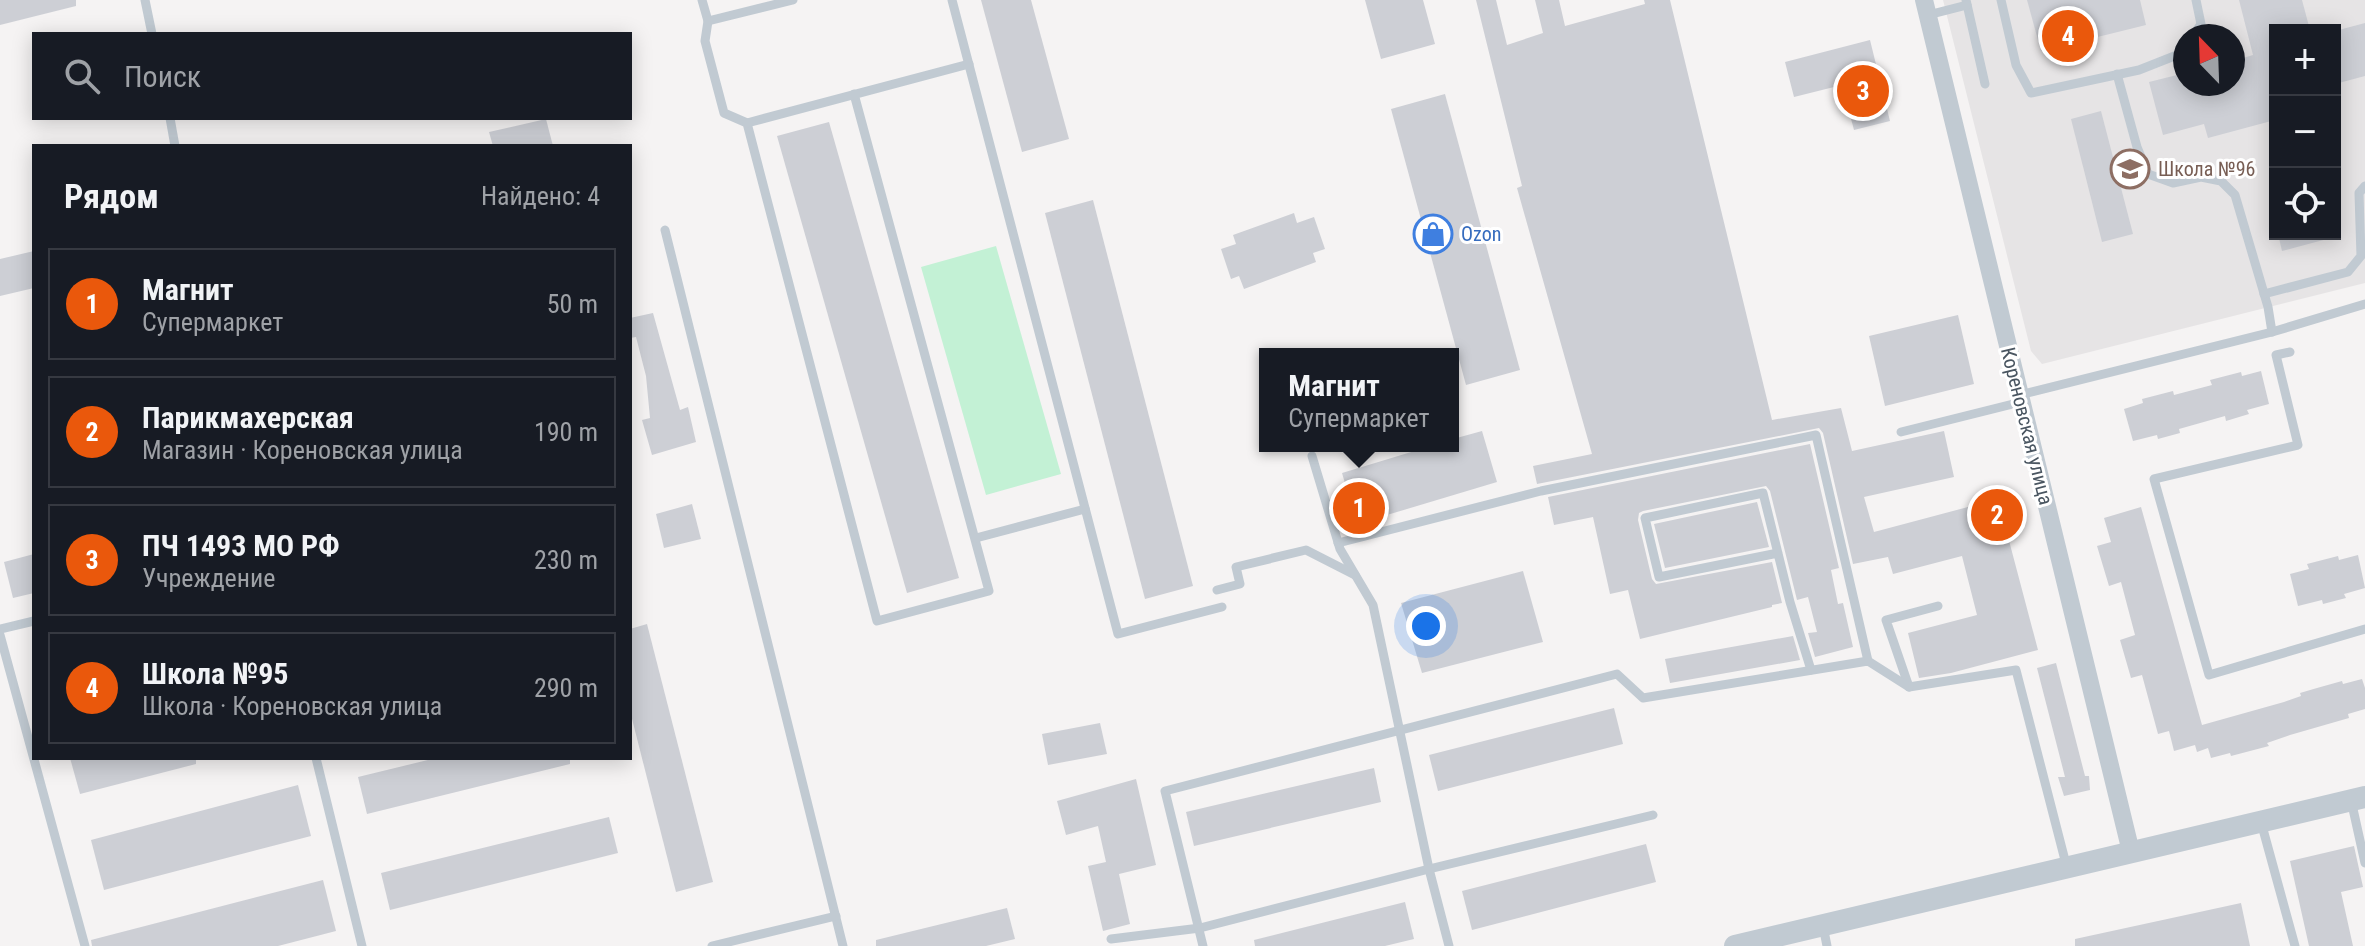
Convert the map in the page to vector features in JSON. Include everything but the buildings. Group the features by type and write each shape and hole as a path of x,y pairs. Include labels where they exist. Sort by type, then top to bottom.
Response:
{"street":[{"name":"Кореновская улица","path":"1926,8 2131,852"},
{"path":"1735,946 1825,936 2067,868 2358,799"}],"lane":[{"path":"145,0 152,32"},
{"path":"702,0 708,21 705,41 724,113 747,123 969,64"},
{"path":"708,21 793,0"},
{"path":"952,0 1118,634 1222,607"},
{"path":"2001,0 2016,65 2031,93 2139,70 2173,57"},
{"path":"2196,0 2201,24"},
{"path":"1926,8 1967,2 1985,84"},
{"path":"2117,74 2137,147 2148,174 2173,183 2201,177 2221,181 2235,195 2272,332"},
{"path":"747,123 877,621 989,591 854,94"},
{"path":"170,120 175,144"},
{"path":"2264,294 2348,272 2361,256 2359,193 2365,186"},
{"path":"665,230 843,946"},
{"path":"1901,432 2365,304"},
{"path":"2290,352 2276,355 2298,445 2154,479 2209,675 2365,629"},
{"path":"1338,543 1541,491 1816,435 1868,661"},
{"path":"1312,456 1338,543 1373,605 1429,869 1449,946"},
{"path":"1778,553 1659,577 1645,518 1763,493 1778,553 1790,602 1811,670"},
{"path":"976,538 1085,509"},
{"path":"1217,590 1240,584 1236,567 1306,550 1356,575"},
{"path":"1909,687 1886,620 1938,606"},
{"path":"0,629 32,621"},
{"path":"0,635 32,752"},
{"path":"1203,946 1165,791 1617,674 1643,698 1868,661 1909,687 2016,670 2067,868"},
{"path":"34,760 85,946"},
{"path":"316,760 362,946"},
{"path":"2358,799 2365,863"},
{"path":"1111,939 1200,928 1653,815"},
{"path":"2261,822 2295,946"},
{"path":"712,946 836,916"}],"shaded area":[{"name":"Школа №96","path":"1943,0 2365,0 2365,283 2042,364 2031,351"}],"green space":[{"path":"996,246 1061,474 986,495 921,267"}],"place":[{"name":"Школа №95","path":"2068,36"},
{"name":"ПЧ 1493 МО РФ","path":"1863,91"},
{"name":"Школа №96","path":"2130,169"},
{"name":"Ozon","path":"1433,234"},
{"name":"Магнит","path":"1359,508"},
{"name":"Парикмахерская","path":"1997,515"}]}
